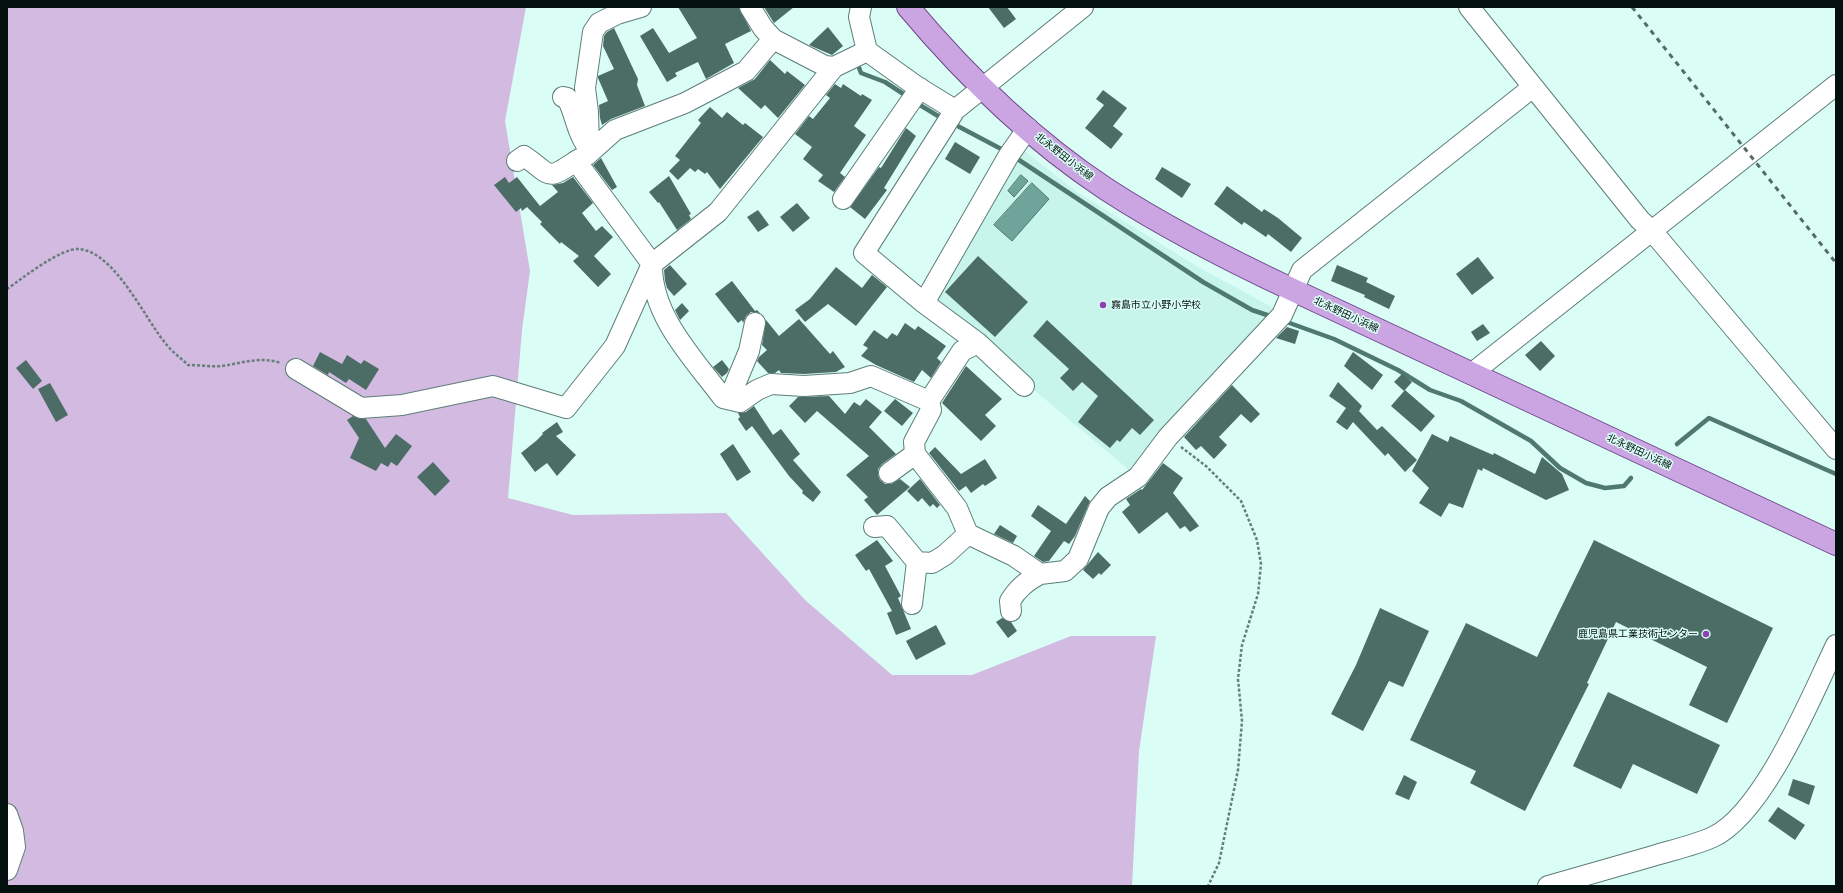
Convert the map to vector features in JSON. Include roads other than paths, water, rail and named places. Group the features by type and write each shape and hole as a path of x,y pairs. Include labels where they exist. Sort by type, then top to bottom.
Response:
{"main road":[{"name":"北永野田小浜線","path":"908,7 946,51 982,87 1017,143 1106,189 1211,252 1836,544"}],"street":[{"path":"584,155 588,112 585,88 593,32 600,23 617,14 642,7"},
{"path":"750,7 763,28 773,39 825,66 836,66"},
{"path":"861,7 859,17 862,53 914,96 950,119"},
{"path":"1024,386 978,343 864,254 950,119 982,87 1083,7"},
{"path":"1469,7 1640,220 1652,231 1836,449"},
{"path":"516,161 524,156 547,174 556,174 584,155 615,130 685,103 746,71 773,39"},
{"path":"296,369 361,408 402,405 493,386 566,408 615,346 652,264 718,212 836,66 862,53"},
{"path":"1471,374 1836,85"},
{"path":"1011,611 1010,601 1016,592 1028,580 1040,574 1065,571 1078,559 1099,508 1108,497 1138,477 1168,437 1277,321 1302,270 1533,87"},
{"path":"843,199 914,96"},
{"path":"563,97 567,98 572,108 584,155 652,264 652,278 665,318 723,398 740,402 757,390 771,384 804,386 850,383 871,376 929,401"},
{"path":"924,302 1017,143"},
{"path":"729,399 749,351 755,324"},
{"path":"978,343 962,351 929,401 930,410 914,442 914,454 957,508 968,534 1014,556 1040,574"},
{"path":"889,473 914,454"},
{"path":"874,527 887,526 917,562 932,563 945,555 968,534"},
{"path":"912,604 917,562"},
{"path":"1548,886 1677,849 1714,836 1728,827 1746,811 1784,753 1836,645"},
{"path":"7,814 13,831 15,848 7,870"}],"waterway":[{"path":"858,65 861,73 885,82 908,97"},
{"path":"915,102 943,119"},
{"path":"952,123 1005,151"},
{"path":"1013,156 1203,282 1252,310 1273,317"},
{"path":"1284,321 1334,339 1398,370 1430,390 1461,401 1531,441 1560,468 1586,483 1605,488 1624,486 1631,478"},
{"path":"1677,444 1709,418 1836,474"}],"railway":[{"path":"1632,7 1836,263"}],"place":[{"name":"霧島市立小野小学校","path":"1103,305"},
{"name":"鹿児島県工業技術センター","path":"1706,634"}]}
